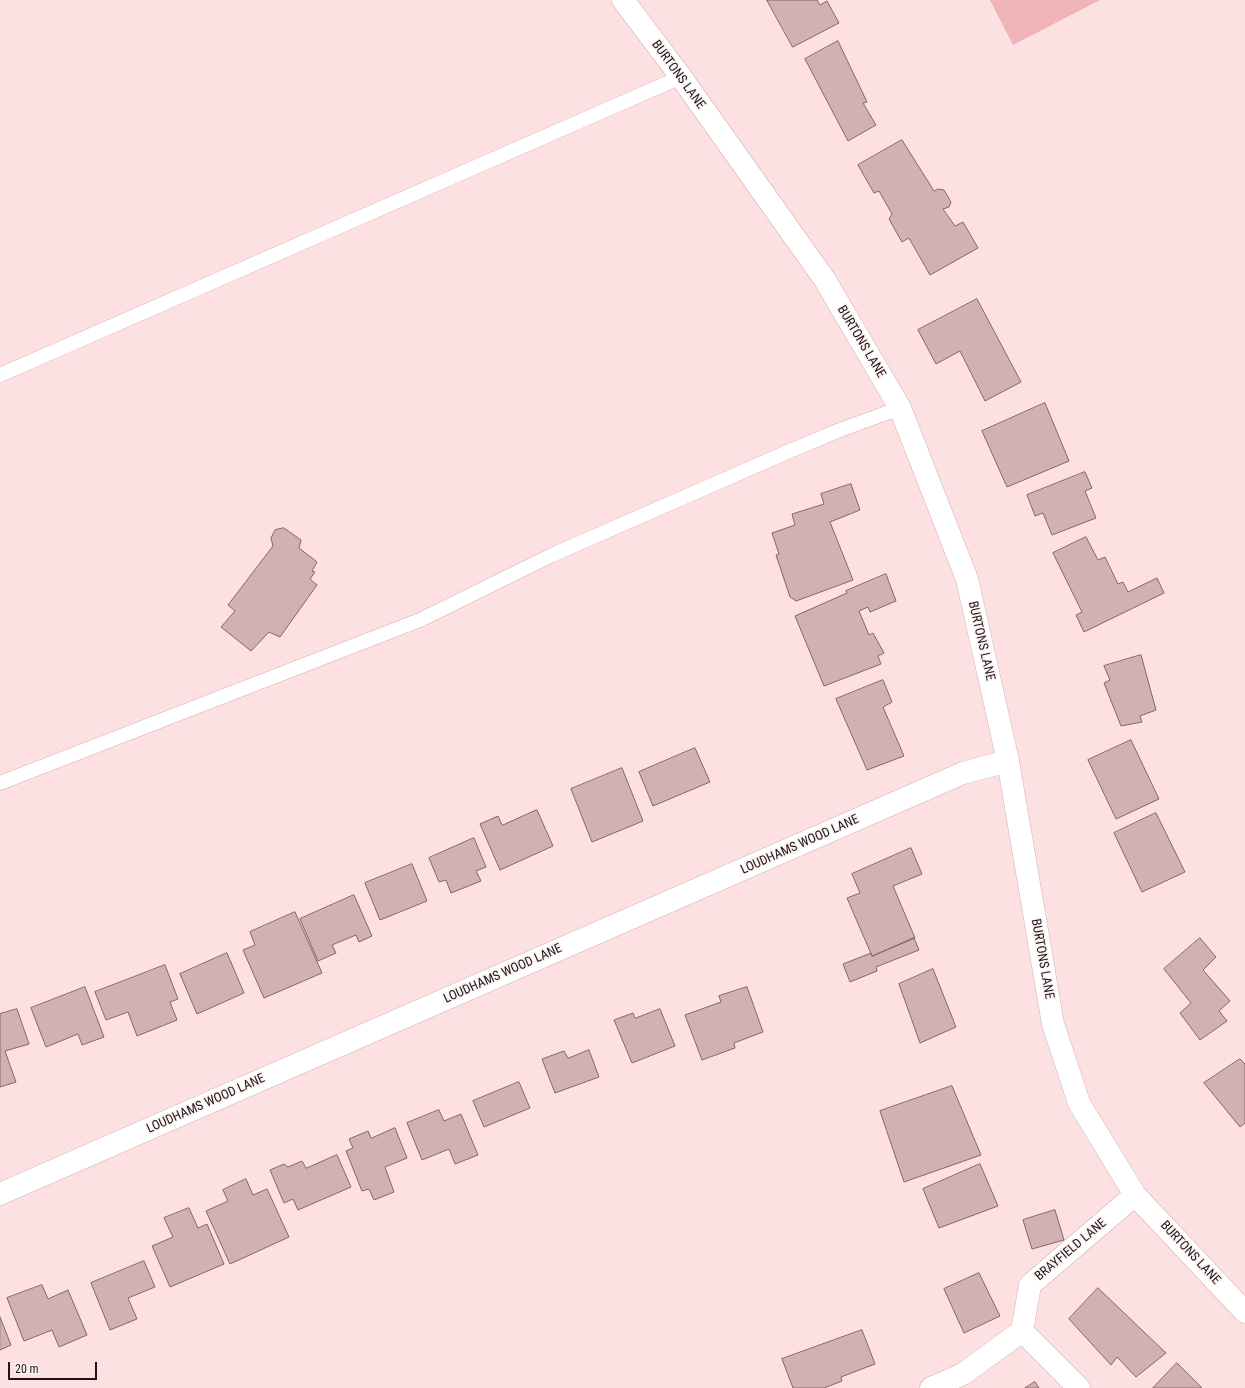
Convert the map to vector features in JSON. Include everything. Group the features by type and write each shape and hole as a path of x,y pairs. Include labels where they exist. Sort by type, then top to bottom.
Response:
{"street":[{"name":"BURTONS LANE","path":"623,0 681,78 825,280 900,408 967,579 1008,761 1053,1024 1079,1103 1135,1195 1245,1312"},
{"name":"LOUDHAMS WOOD LANE","path":"0,1194 963,773 1008,761"},
{"name":"BRAYFIELD LANE","path":"1022,1331 1030,1285 1135,1195"},
{"path":"931,1388 963,1374 1022,1331 1079,1388"}],"lane":[{"path":"0,375 681,78"},
{"path":"0,783 420,620 552,555 792,450 840,430 900,408"}],"shaded area":[{"path":"990,0 1100,0 1013,45"}],"building":[{"path":"767,0 817,0 820,5 827,1 839,23 793,47"},
{"path":"838,41 867,102 863,103 876,125 848,141 805,59"},
{"path":"902,140 934,191 938,189 944,190 951,202 949,207 943,209 955,226 963,222 978,248 930,275 909,238 902,242 889,219 892,214 879,191 874,193 858,165"},
{"path":"977,299 1021,382 985,401 960,351 936,364 918,330"},
{"path":"1045,403 1069,461 1007,487 982,431"},
{"path":"1085,472 1092,488 1085,491 1096,518 1052,535 1043,513 1035,516 1027,495"},
{"path":"851,484 860,510 830,522 853,580 796,601 790,597 776,555 779,554 772,533 795,525 792,514 824,504 821,494"},
{"path":"284,528 301,540 299,548 317,562 312,571 315,572 310,579 317,585 280,637 269,632 251,651 221,627 235,611 228,605 273,546 271,538 275,530"},
{"path":"1086,537 1098,560 1105,557 1118,584 1123,582 1128,592 1157,578 1164,593 1084,632 1076,615 1082,612 1053,553"},
{"path":"886,574 896,601 870,612 868,607 859,611 869,635 873,633 884,653 878,656 881,664 824,686 795,616 847,593 846,591"},
{"path":"1141,655 1156,710 1140,716 1142,722 1121,726 1104,683 1110,680 1104,666"},
{"path":"883,680 892,702 883,707 904,756 867,770 836,699"},
{"path":"1131,740 1159,799 1116,819 1088,760"},
{"path":"695,748 710,782 653,806 639,772"},
{"path":"622,768 643,821 592,842 571,789"},
{"path":"537,810 553,846 500,870 480,824 498,816 502,825"},
{"path":"1156,813 1185,872 1142,892 1114,833"},
{"path":"474,838 486,867 476,871 481,881 451,893 446,880 439,882 429,858"},
{"path":"911,848 922,874 893,886 915,938 872,956 847,898 860,893 852,874"},
{"path":"412,864 427,901 380,920 365,883"},
{"path":"354,895 372,936 359,942 356,935 332,945 336,953 318,961 300,919"},
{"path":"295,912 322,973 264,998 243,950 255,945 250,932"},
{"path":"914,938 919,950 876,967 877,971 850,982 843,964 871,953 872,956"},
{"path":"1200,938 1216,957 1203,970 1230,1001 1219,1011 1227,1021 1200,1040 1180,1013 1191,1003 1164,969"},
{"path":"227,953 244,993 197,1014 180,974"},
{"path":"165,965 178,999 170,1002 177,1020 137,1036 128,1012 106,1020 95,992"},
{"path":"933,969 956,1027 920,1043 899,984"},
{"path":"85,987 104,1037 82,1045 78,1034 46,1047 31,1008"},
{"path":"747,987 763,1032 734,1043 735,1048 702,1060 685,1015 721,1002 719,996"},
{"path":"17,1009 29,1044 5,1051 16,1082 0,1087 0,1014"},
{"path":"660,1009 675,1046 632,1063 614,1020 633,1013 635,1018"},
{"path":"589,1050 599,1077 555,1093 542,1059 564,1051 568,1058"},
{"path":"1240,1059 1245,1064 1245,1123 1240,1127 1204,1083"},
{"path":"519,1082 530,1108 484,1127 473,1101"},
{"path":"952,1086 981,1155 904,1182 880,1111"},
{"path":"439,1110 444,1121 461,1114 478,1155 455,1164 449,1149 422,1160 407,1123"},
{"path":"395,1128 407,1158 385,1167 394,1192 374,1200 369,1189 362,1191 346,1151 353,1148 349,1139 368,1131 371,1138"},
{"path":"337,1155 351,1187 298,1210 293,1199 284,1203 270,1170 284,1164 288,1167 302,1161 306,1168"},
{"path":"980,1164 998,1206 939,1228 923,1189"},
{"path":"246,1179 253,1195 267,1189 289,1237 230,1264 206,1211 228,1201 223,1190"},
{"path":"189,1208 198,1228 207,1224 224,1264 170,1287 152,1246 173,1237 164,1218"},
{"path":"1055,1210 1064,1240 1032,1249 1023,1220"},
{"path":"144,1261 155,1287 128,1298 137,1319 110,1330 91,1283"},
{"path":"979,1273 1000,1316 964,1333 944,1289"},
{"path":"42,1285 48,1299 68,1290 87,1335 59,1347 52,1330 24,1341 7,1298"},
{"path":"1098,1288 1166,1353 1136,1377 1117,1357 1111,1365 1069,1319"},
{"path":"0,1317 11,1345 0,1350"},
{"path":"862,1330 875,1364 841,1377 842,1381 824,1388 793,1388 782,1359"},
{"path":"1177,1363 1202,1388 1153,1388"},
{"path":"1035,1382 1039,1388 1025,1388"}]}
